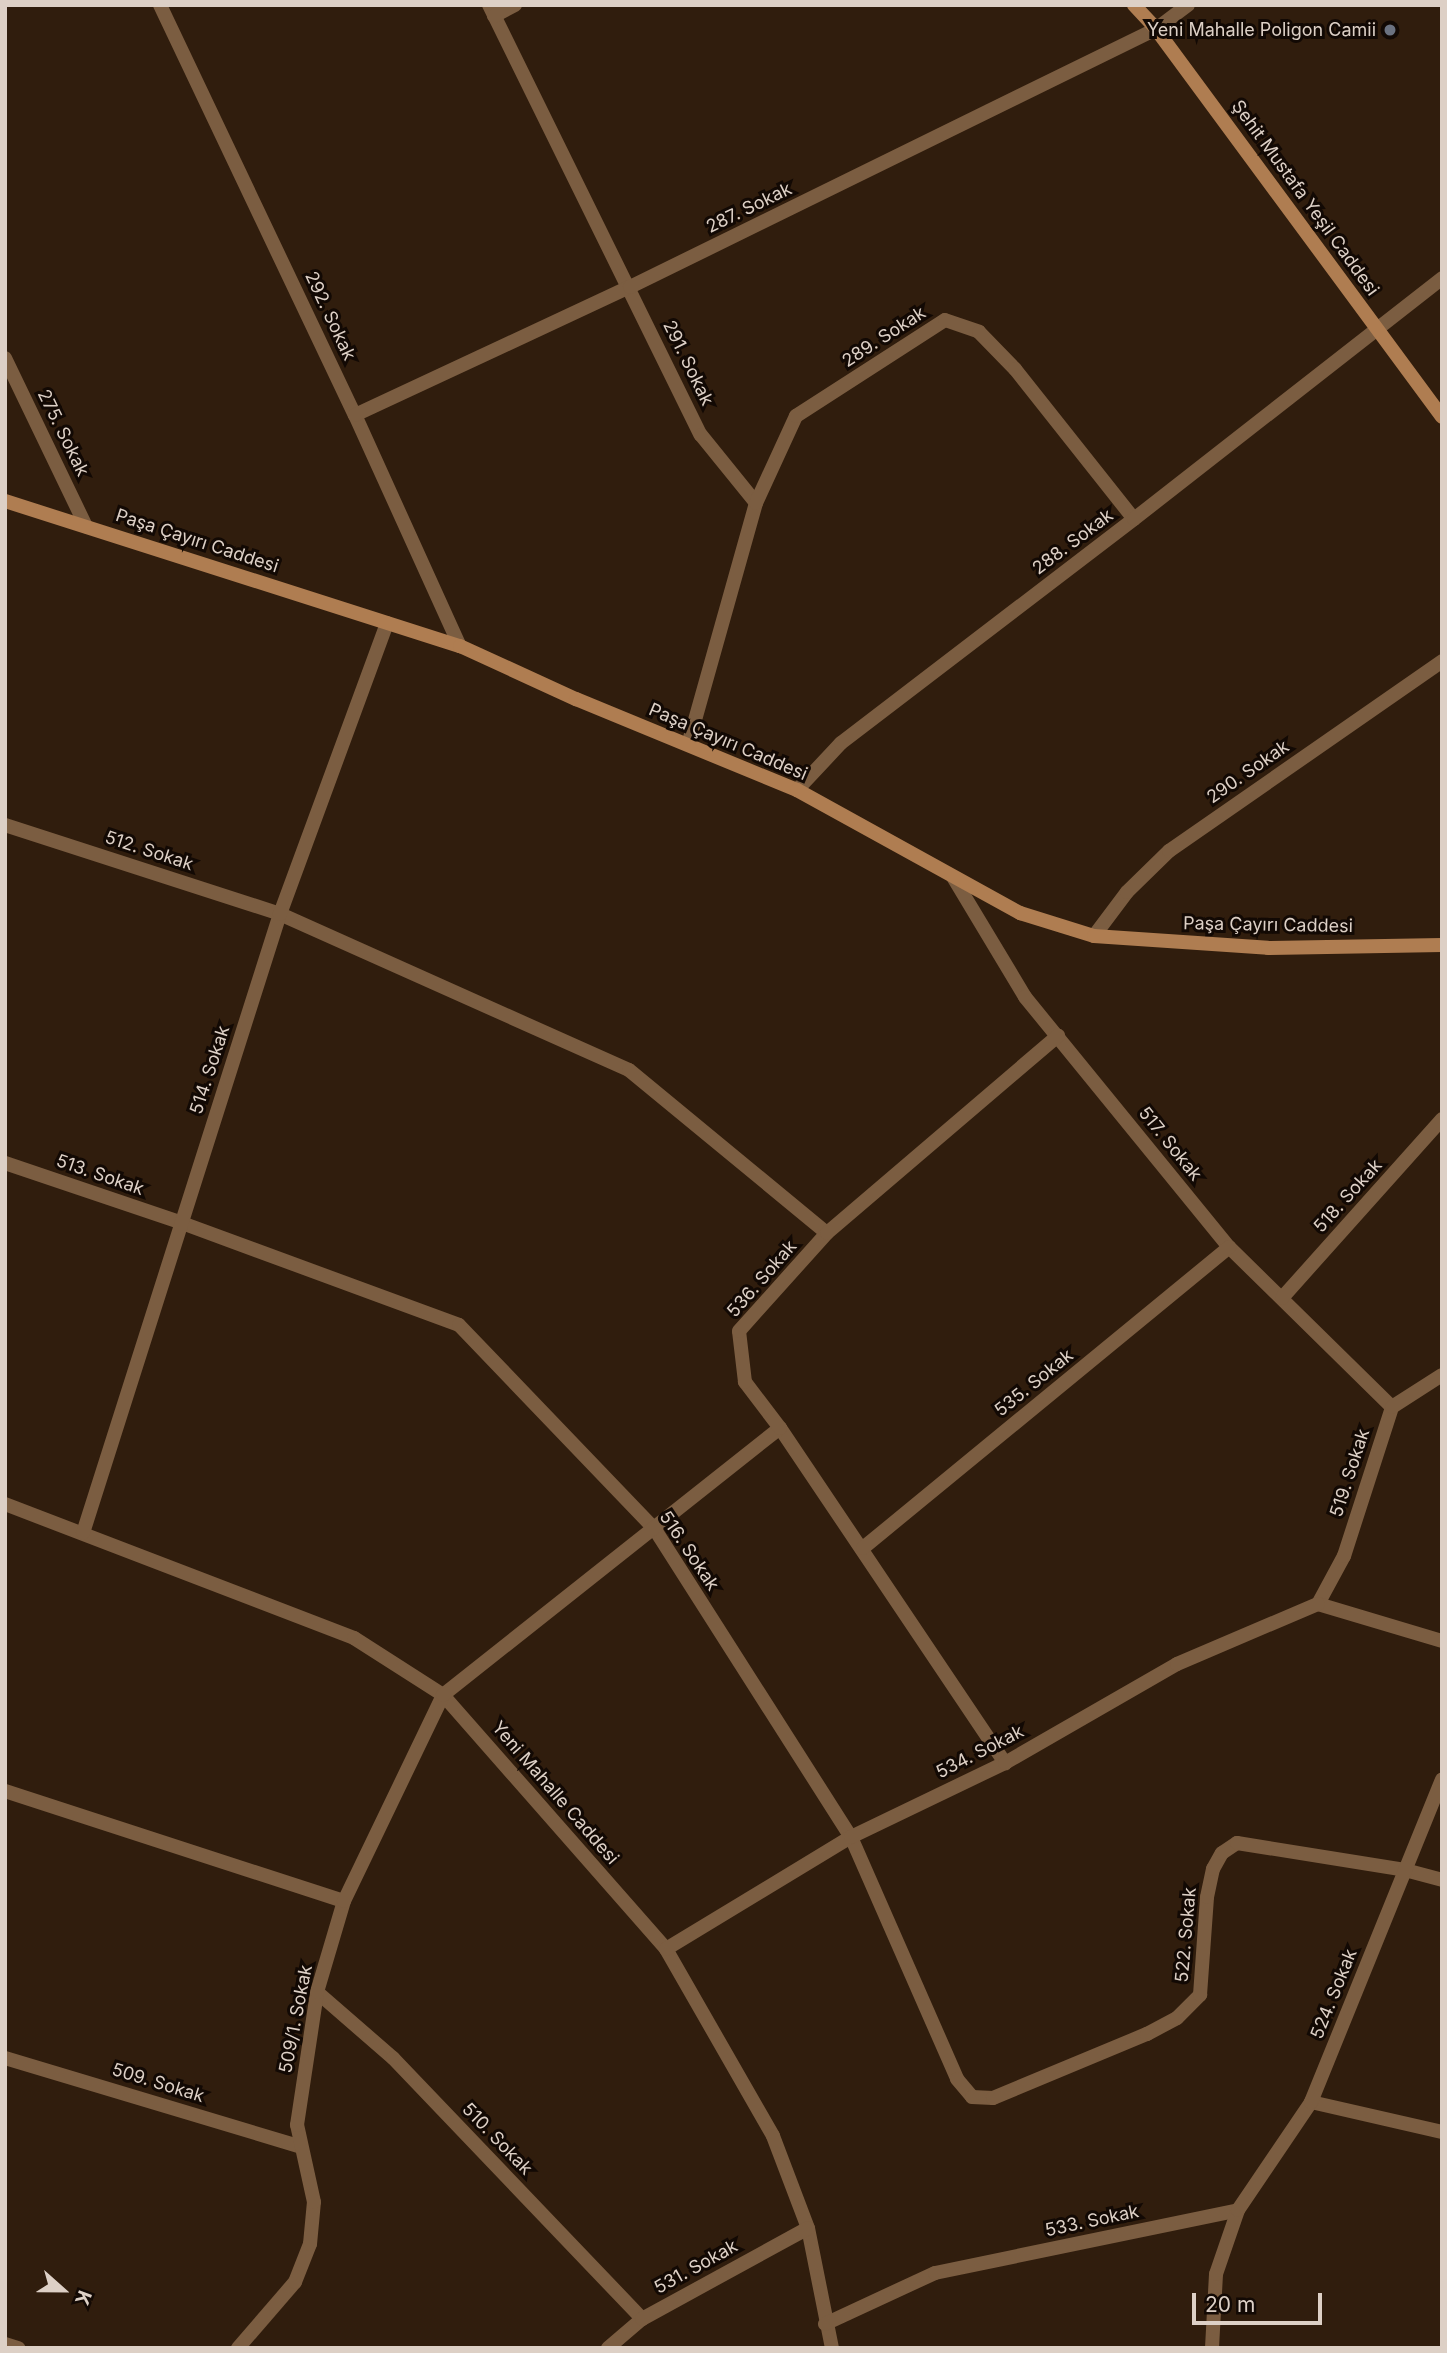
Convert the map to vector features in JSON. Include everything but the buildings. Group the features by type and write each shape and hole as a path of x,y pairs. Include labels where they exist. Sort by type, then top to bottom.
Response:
{"street":[{"name":"292. Sokak","path":"160,5 355,415 460,646"},
{"path":"491,11 515,5"},
{"name":"Şehit Mustafa Yeşil Caddesi","path":"1134,5 1156,29 1442,417"},
{"name":"287. Sokak","path":"355,415 630,287 1156,29 1188,5"},
{"name":"291. Sokak","path":"491,11 701,435 756,503"},
{"name":"288. Sokak","path":"796,790 841,743 1134,519 1442,278"},
{"name":"289. Sokak","path":"756,503 796,416 945,320 979,332 1015,369 1134,519"},
{"name":"275. Sokak","path":"5,358 86,526"},
{"name":"Paşa Çayırı Caddesi","path":"5,501 460,646 576,699 796,790 1020,913 1094,936 1268,948 1442,945"},
{"path":"688,745 756,503"},
{"name":"514. Sokak","path":"83,1533 280,914 387,623"},
{"name":"290. Sokak","path":"1094,936 1126,892 1169,850 1442,661"},
{"name":"512. Sokak","path":"5,825 280,914 629,1070 827,1233"},
{"name":"517. Sokak","path":"953,877 1025,997 1229,1247 1392,1407"},
{"name":"536. Sokak","path":"780,1428 744,1382 739,1331 827,1233 1058,1036"},
{"name":"518. Sokak","path":"1282,1298 1442,1119"},
{"name":"513. Sokak","path":"5,1163 182,1223"},
{"name":"516. Sokak","path":"182,1223 459,1325 654,1528 851,1837 957,2079 972,2097"},
{"name":"535. Sokak","path":"863,1548 1229,1247"},
{"path":"1392,1407 1442,1375"},
{"name":"519. Sokak","path":"1318,1604 1344,1556 1392,1407"},
{"path":"443,1695 780,1428 1005,1763"},
{"name":"Yeni Mahalle Caddesi","path":"5,1504 354,1638 443,1695 666,1949 773,2136 808,2228 831,2348"},
{"path":"1318,1604 1442,1641"},
{"name":"534. Sokak","path":"666,1949 851,1837 1005,1763 1177,1664 1318,1604"},
{"name":"509/1. Sokak","path":"238,2348 295,2282 310,2244 314,2202 296,2125 317,1992 344,1901 443,1695"},
{"name":"524. Sokak","path":"1238,2210 1311,2102 1442,1780"},
{"path":"5,1790 344,1901"},
{"name":"522. Sokak","path":"972,2097 993,2098 1147,2034 1177,2018 1200,1995 1208,1896 1213,1869 1222,1853 1237,1843 1405,1870 1442,1880"},
{"name":"510. Sokak","path":"317,1992 393,2058 642,2319"},
{"name":"509. Sokak","path":"5,2057 299,2146"},
{"path":"1311,2102 1442,2132"},
{"path":"1212,2348 1216,2274 1238,2210"},
{"name":"533. Sokak","path":"825,2324 935,2273 1238,2210"},
{"name":"531. Sokak","path":"608,2348 642,2319 808,2228"},
{"path":"5,2344 18,2348"}],"place":[{"name":"Yeni Mahalle Poligon Camii","path":"1390,30"}]}
